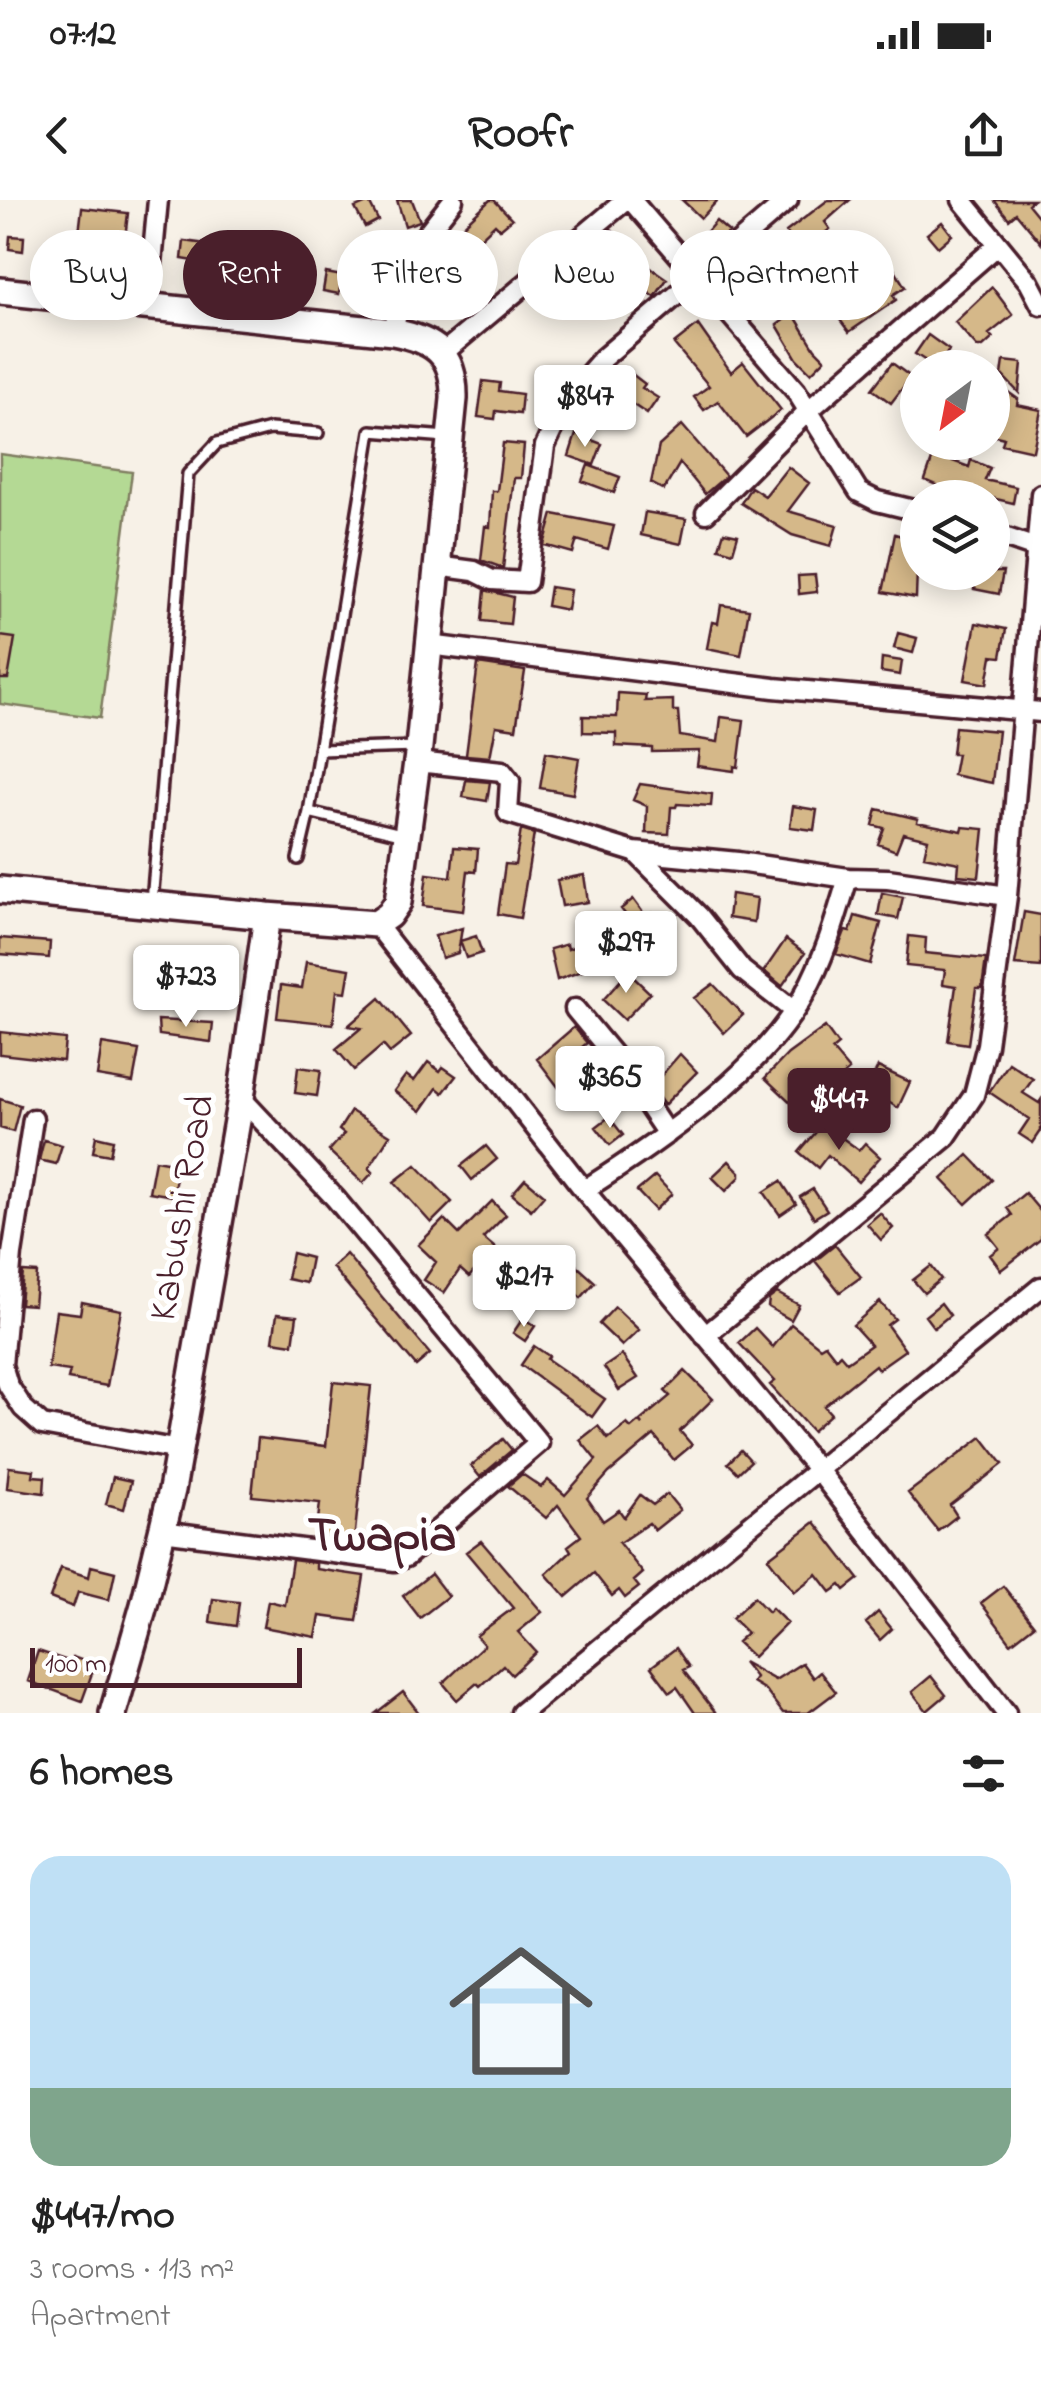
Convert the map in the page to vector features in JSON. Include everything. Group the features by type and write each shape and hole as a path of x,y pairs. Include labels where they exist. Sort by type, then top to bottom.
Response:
{"main road":[{"path":"0,290 30,293"},
{"path":"0,890 376,924 398,902 418,754 450,437 454,384 443,353 430,342 393,332 163,308"},
{"name":"Kabushi Road","path":"113,1713 180,1450 241,1098 267,916"}],"street":[{"path":"155,230 158,200"},
{"path":"393,332 410,255 453,200"},
{"path":"443,353 629,200 670,246"},
{"path":"753,230 788,200"},
{"path":"962,200 1028,282 1041,305"},
{"path":"706,513 808,411 998,245"},
{"path":"438,566 474,571 492,580 527,582 545,446 568,399 603,358 670,300"},
{"path":"734,320 796,391 859,492 900,507"},
{"path":"705,1336 946,1136 974,1095 987,1045 1032,710 1041,494"},
{"path":"1010,539 1036,548"},
{"path":"429,645 774,688 1032,710"},
{"path":"418,754 502,771 510,781 508,813 634,852 701,857 848,878 888,878 1007,896"},
{"path":"634,852 699,916 742,970 794,1011"},
{"path":"584,1190 667,1134 746,1066 794,1011 818,968 848,878"},
{"path":"376,924 584,1190 818,1470 1006,1713"},
{"path":"575,1009 618,1061 667,1134"},
{"path":"162,1532 394,1561 406,1557 539,1443 336,1198 241,1098"},
{"path":"33,1118 2,1352 8,1385 32,1419 42,1426 180,1450"},
{"path":"530,1710 1041,1287"}],"lane":[{"path":"152,905 188,474 217,443 270,429 318,432"},
{"path":"298,859 371,431 450,437"},
{"path":"319,750 418,754"},
{"path":"309,812 408,836"}],"green space":[{"path":"0,454 132,472 100,718 0,704"}],"building":[{"path":"397,200 412,200 420,221 405,226"},
{"path":"490,200 512,219 500,229 495,224 489,230 458,230"},
{"path":"682,200 718,200 701,218"},
{"path":"828,200 850,200 825,222 829,230 789,230"},
{"path":"994,200 1033,200 1028,204 1041,220 1041,243 1016,213 1009,219"},
{"path":"369,202 378,220 365,227 355,208"},
{"path":"82,208 128,213 126,230 79,230"},
{"path":"716,221 727,230 708,230"},
{"path":"942,222 952,235 938,247 927,234"},
{"path":"10,236 24,237 23,251 9,249"},
{"path":"650,267 667,279 655,297 650,294"},
{"path":"894,269 905,287 894,294"},
{"path":"326,273 337,275 337,294 323,291"},
{"path":"992,287 1013,315 989,334 993,338 983,347 977,347 955,322"},
{"path":"784,320 797,320 825,359 811,373 797,359 777,325"},
{"path":"840,320 867,320 849,332"},
{"path":"698,325 731,372 743,362 781,410 746,437 718,401 704,410 694,397 709,386 674,344"},
{"path":"928,335 949,350 918,350"},
{"path":"1010,362 1022,363 1019,393 1010,383"},
{"path":"892,363 900,369 900,391 891,403 872,389"},
{"path":"624,368 645,384 642,388 658,398 647,414 629,402 620,413 602,400"},
{"path":"483,381 500,383 499,391 522,394 520,414 496,411 495,419 478,417"},
{"path":"1010,393 1018,399 1017,405 1041,410 1033,451 1010,446"},
{"path":"682,425 726,476 705,494 680,463 664,490 651,483 659,446"},
{"path":"576,434 602,444 594,465 569,456"},
{"path":"503,443 524,445 521,478 514,478 503,568 481,560"},
{"path":"932,460 950,460 969,467 971,460 990,468 985,480 925,480"},
{"path":"588,465 620,477 614,493 582,481"},
{"path":"788,467 809,483 788,511 837,525 831,546 792,535 741,503 751,487 765,496"},
{"path":"1010,486 1016,487 1013,503 1010,502"},
{"path":"645,512 686,519 681,544 641,535"},
{"path":"553,514 614,526 608,549 577,540 573,553 544,545"},
{"path":"724,532 738,535 733,552 719,548"},
{"path":"895,534 900,536 900,590 916,590 916,598 883,592"},
{"path":"815,575 817,592 799,594 798,576"},
{"path":"550,587 570,590 567,610 547,606"},
{"path":"485,590 513,597 510,624 482,621"},
{"path":"721,605 749,609 741,655 707,648 712,622 718,623"},
{"path":"976,623 1006,629 1001,657 992,656 987,684 965,680"},
{"path":"898,633 917,638 913,653 894,648"},
{"path":"0,636 15,638 8,679 0,679"},
{"path":"882,658 902,661 900,675 881,672"},
{"path":"478,664 525,671 516,729 496,726 490,757 466,755"},
{"path":"618,693 646,695 645,701 673,700 680,736 718,742 721,717 744,720 738,767 734,766 734,771 697,766 699,751 652,752 652,748 616,746 616,733 583,732 583,716 617,717"},
{"path":"955,727 998,731 992,783 953,775 957,754 952,754"},
{"path":"546,752 579,758 573,794 540,788"},
{"path":"466,780 490,782 487,801 463,797"},
{"path":"640,784 712,794 711,806 677,804 671,807 669,834 646,833 647,806 633,800"},
{"path":"793,806 817,810 814,830 790,827"},
{"path":"877,809 962,831 963,827 984,829 979,877 958,875 959,863 924,856 928,839 903,833 896,851 878,844 884,828 873,825"},
{"path":"521,830 534,834 520,918 498,914 505,864 515,865"},
{"path":"454,847 478,849 476,872 468,871 463,911 423,906 427,874 451,877"},
{"path":"584,875 588,902 562,906 557,880"},
{"path":"882,893 903,897 898,919 878,915"},
{"path":"731,894 757,898 754,922 728,918"},
{"path":"633,899 647,918 653,913 664,927 647,941 621,909"},
{"path":"1024,912 1041,915 1041,967 1015,965"},
{"path":"855,916 881,923 870,964 836,954"},
{"path":"462,928 458,953 442,958 435,936"},
{"path":"476,936 482,953 466,958 460,941"},
{"path":"909,936 926,938 925,953 986,959 982,988 976,988 968,1044 948,1041 956,986 943,984 945,970 906,966"},
{"path":"0,938 50,942 49,958 0,954"},
{"path":"597,938 607,962 557,980 550,949 567,944 568,949"},
{"path":"786,939 805,953 782,986 764,971"},
{"path":"170,952 192,954 190,986 168,984"},
{"path":"306,962 350,969 346,992 337,991 333,1024 277,1018 281,985 302,988"},
{"path":"628,972 650,993 624,1020 603,1000"},
{"path":"713,984 743,1015 724,1033 694,998"},
{"path":"380,998 411,1036 390,1053 383,1045 354,1070 336,1049 361,1028 348,1026"},
{"path":"158,1020 213,1023 211,1042 159,1035"},
{"path":"574,1027 587,1043 582,1047 586,1051 571,1062 579,1073 559,1088 537,1059"},
{"path":"825,1027 838,1045 832,1050 849,1070 803,1114 765,1078 788,1054"},
{"path":"0,1032 65,1039 63,1061 0,1054"},
{"path":"102,1044 139,1050 133,1082 97,1076"},
{"path":"680,1054 697,1072 664,1105 651,1087"},
{"path":"428,1062 456,1076 443,1093 437,1088 421,1111 394,1091 406,1075 414,1081"},
{"path":"1009,1063 1033,1079 1023,1093 1039,1103 1041,1100 1041,1131 1033,1143 1019,1134 1029,1119 989,1092"},
{"path":"298,1067 321,1070 317,1096 295,1093"},
{"path":"878,1067 910,1082 898,1108 867,1089"},
{"path":"606,1083 619,1102 604,1112 592,1093"},
{"path":"0,1099 20,1105 13,1132 0,1128"},
{"path":"351,1111 390,1135 369,1168 373,1172 363,1183 329,1151 344,1134 339,1130"},
{"path":"609,1117 623,1135 610,1145 596,1127"},
{"path":"823,1124 859,1150 865,1143 880,1157 858,1182 828,1155 818,1168 799,1152"},
{"path":"96,1136 113,1140 110,1155 93,1152"},
{"path":"44,1140 62,1145 56,1164 39,1160"},
{"path":"486,1146 497,1159 472,1180 461,1166"},
{"path":"968,1155 992,1180 966,1204 942,1179"},
{"path":"155,1160 178,1164 173,1196 149,1192"},
{"path":"729,1161 740,1177 726,1191 712,1177"},
{"path":"416,1165 452,1202 431,1223 394,1182"},
{"path":"655,1176 672,1194 655,1210 637,1191"},
{"path":"525,1179 544,1195 531,1210 512,1194"},
{"path":"781,1181 796,1204 780,1215 764,1192"},
{"path":"813,1189 827,1210 814,1218 800,1197"},
{"path":"1025,1193 1041,1212 1041,1239 1001,1270 990,1255 999,1248 988,1234 1012,1215 1007,1208"},
{"path":"492,1201 506,1215 483,1238 495,1248 469,1277 460,1269 444,1293 424,1280 436,1262 418,1245 444,1219 459,1234"},
{"path":"880,1213 893,1228 881,1240 867,1224"},
{"path":"835,1245 861,1277 840,1292 815,1261"},
{"path":"292,1253 311,1258 306,1283 287,1279"},
{"path":"346,1254 430,1354 416,1366 332,1267"},
{"path":"568,1258 595,1282 581,1298 554,1275"},
{"path":"931,1266 941,1279 924,1293 913,1280"},
{"path":"23,1272 37,1273 34,1305 20,1304"},
{"path":"777,1293 799,1305 791,1320 768,1307 769,1299"},
{"path":"82,1302 121,1310 107,1386 68,1379 70,1371 48,1368 56,1311 80,1314"},
{"path":"880,1302 895,1319 887,1325 905,1350 878,1369 875,1365 824,1406 831,1414 812,1431 770,1385 775,1381 739,1343 755,1328 773,1347 791,1324 847,1362 871,1345 853,1325"},
{"path":"941,1303 950,1315 934,1328 925,1316"},
{"path":"615,1307 639,1330 622,1346 599,1324"},
{"path":"277,1314 297,1316 293,1344 273,1341"},
{"path":"523,1318 535,1326 525,1341 513,1333"},
{"path":"534,1346 605,1399 592,1417 521,1365"},
{"path":"622,1355 638,1378 619,1390 604,1367"},
{"path":"685,1371 713,1399 680,1431 692,1445 674,1460 654,1435 609,1473 587,1498 603,1521 619,1510 624,1517 640,1495 653,1505 667,1494 680,1510 655,1530 649,1523 619,1543 643,1573 634,1581 639,1587 625,1598 619,1590 612,1596 594,1573 566,1597 546,1574 581,1536 558,1505 546,1518 508,1486 522,1474 541,1487 548,1480 565,1495 596,1460 580,1440 598,1426 608,1439 627,1424 631,1428 638,1422 643,1425 640,1421 670,1396 665,1391"},
{"path":"333,1382 371,1386 354,1541 316,1537 320,1503 252,1496 258,1438 326,1446"},
{"path":"982,1437 1003,1464 950,1505 957,1516 938,1531 908,1493"},
{"path":"503,1439 512,1450 480,1477 471,1466"},
{"path":"741,1450 751,1461 738,1473 728,1463"},
{"path":"9,1467 34,1470 33,1476 45,1477 44,1493 7,1488"},
{"path":"113,1477 131,1481 124,1509 106,1504"},
{"path":"815,1522 859,1579 845,1590 841,1585 831,1592 817,1574 794,1592 768,1558"},
{"path":"481,1541 542,1612 518,1632 536,1652 512,1675 503,1665 457,1700 443,1683 484,1645 476,1636 513,1608 466,1552"},
{"path":"292,1560 316,1563 316,1569 364,1576 357,1621 320,1616 316,1637 263,1627 268,1601 285,1605"},
{"path":"91,1566 115,1572 109,1600 78,1592 73,1607 50,1598 61,1568 89,1577"},
{"path":"431,1574 448,1596 420,1618 403,1596"},
{"path":"1003,1586 1034,1625 1011,1643 981,1603"},
{"path":"754,1597 768,1612 772,1608 787,1623 753,1657 737,1642 747,1633 732,1618"},
{"path":"213,1599 239,1602 236,1626 210,1622"},
{"path":"878,1612 892,1629 880,1640 866,1623"},
{"path":"676,1648 689,1667 683,1670 716,1713 695,1713 677,1687 670,1692 651,1667"},
{"path":"38,1651 95,1665 82,1701 28,1681"},
{"path":"743,1662 775,1680 802,1663 813,1678 820,1672 836,1692 808,1713 783,1713 765,1690 752,1682 755,1677"},
{"path":"931,1676 946,1695 927,1711 912,1692"},
{"path":"403,1692 419,1713 376,1713"}],"district":[{"name":"Twapia","path":"382,1537"}]}
